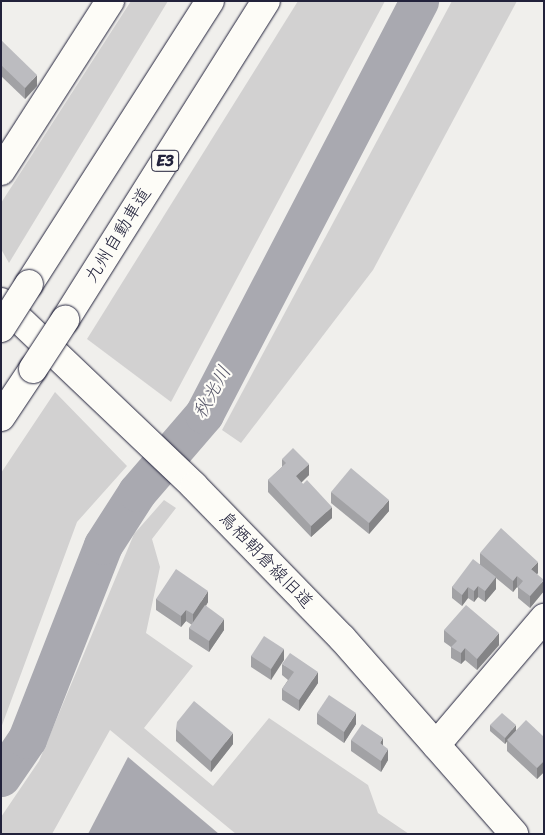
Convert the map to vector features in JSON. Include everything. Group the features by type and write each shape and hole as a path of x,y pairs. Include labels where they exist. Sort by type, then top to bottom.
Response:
{"main road":[{"path":"1,171 110,1"},
{"path":"1,328 210,1"},
{"name":"九州自動車道","path":"1,417 65,320 266,1"},
{"name":"鳥栖朝倉線旧道","path":"1,302 133,431 194,486 342,638 514,834"},
{"path":"436,745 544,618"}],"shaded area":[{"path":"131,1 168,1 9,263 1,249 1,203"},
{"path":"298,1 385,1 171,402 87,339"},
{"path":"452,1 517,1 373,270 241,443 222,430"},
{"path":"55,392 127,466 77,522 1,728 1,473"},
{"path":"164,500 176,508 152,539 160,567 146,633 193,666 144,728 213,786 269,718 368,785 378,813 409,834 236,834 110,730 52,834 1,834 1,817 39,761 134,534"},
{"path":"128,757 219,834 88,834"}],"building":[{"path":"1,40 37,75 25,88 1,65"},
{"path":"293,448 309,464 296,476 303,484 307,480 332,507 311,526 268,480 286,463 282,459"},
{"path":"351,468 389,500 369,523 331,492"},
{"path":"501,528 538,562 531,569 544,580 530,596 518,587 523,581 517,576 513,581 480,553"},
{"path":"473,559 496,577 485,591 478,586 474,591 468,587 462,595 452,587"},
{"path":"176,569 208,591 193,614 186,610 181,616 156,599"},
{"path":"205,605 224,619 209,641 189,628"},
{"path":"466,605 499,633 477,659 465,648 461,653 451,647 457,641 444,630"},
{"path":"264,636 284,649 271,669 251,656"},
{"path":"290,653 318,672 299,700 282,689 294,672 282,664"},
{"path":"329,695 356,713 344,732 317,713"},
{"path":"194,701 233,733 211,761 176,729 177,722"},
{"path":"502,713 516,725 505,738 490,725"},
{"path":"526,720 544,737 544,761 537,768 507,740"},
{"path":"362,724 383,738 380,743 388,749 381,761 351,740"}],"waterway":[{"name":"秋光川","path":"1,777 27,739 103,545 137,492 204,414 419,1"}]}
